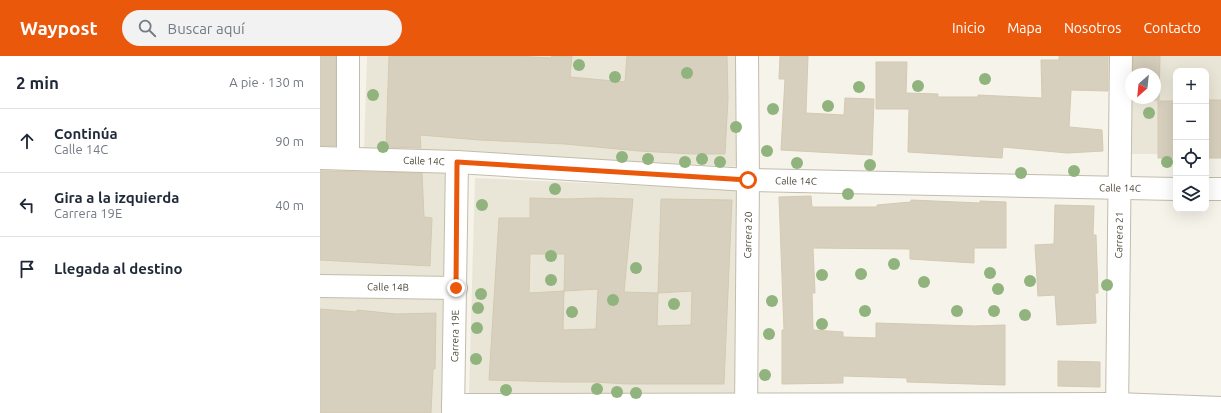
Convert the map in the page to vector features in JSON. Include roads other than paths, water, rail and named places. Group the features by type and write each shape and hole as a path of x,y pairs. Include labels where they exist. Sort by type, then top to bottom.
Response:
{"street":[{"path":"348,56 348,158"},
{"name":"Carrera 20","path":"746,408 748,180 747,56"},
{"name":"Carrera 21","path":"1117,409 1121,56"},
{"name":"Calle 14C","path":"320,158 457,162 748,180 1173,189"},
{"name":"Carrera 19E","path":"453,409 457,162"},
{"path":"1209,189 1221,189"},
{"name":"Calle 14B","path":"320,286 456,288"},
{"path":"453,409 1221,408"}]}
